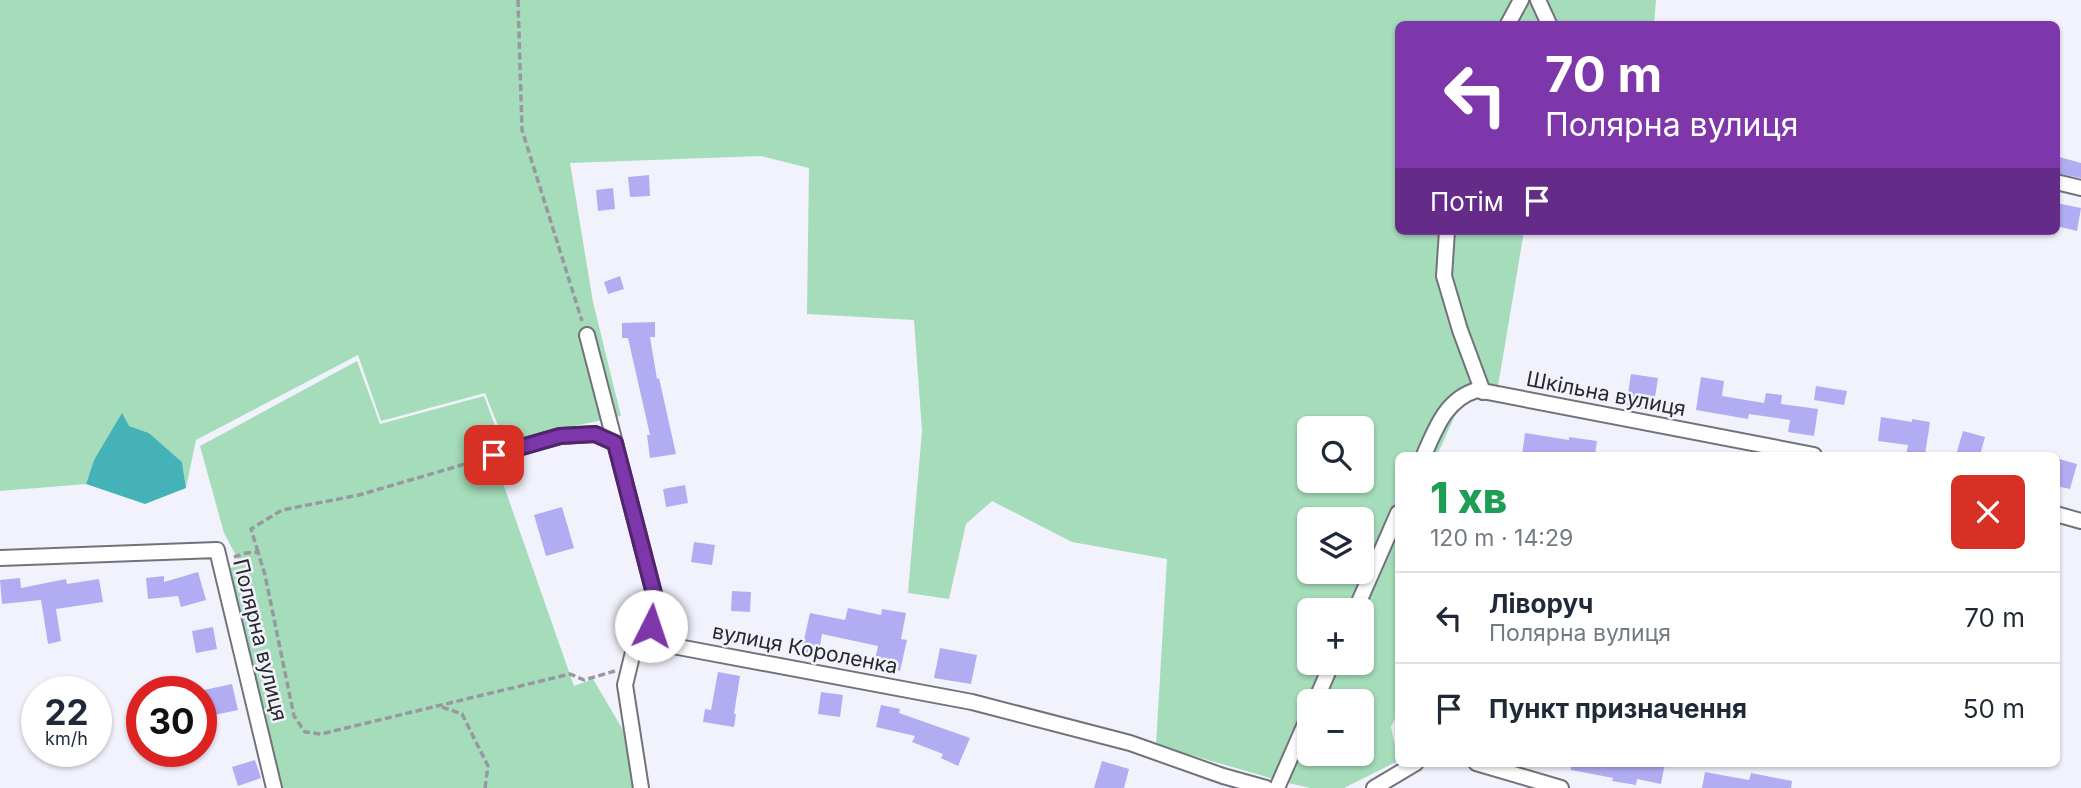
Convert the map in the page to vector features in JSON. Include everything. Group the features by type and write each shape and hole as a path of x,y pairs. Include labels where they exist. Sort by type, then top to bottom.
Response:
{"street":[{"path":"1510,21 1521,0"},
{"path":"1538,0 1548,21"},
{"path":"2060,183 2081,188"},
{"path":"1447,235 1444,276 1483,392"},
{"path":"587,335 657,605 625,685 641,788"},
{"path":"1425,452 1441,415 1464,393 1477,390 1483,392"},
{"name":"Шкільна вулиця","path":"1483,392 1798,452"},
{"path":"494,455 560,436 595,434 615,443"},
{"path":"2060,515 2081,521"},
{"path":"1361,598 1395,520"},
{"name":"Полярна вулиця","path":"0,558 217,550 274,788"},
{"name":"вулиця Короленка","path":"639,650 673,646 972,702 1130,743 1223,782 1266,788"},
{"path":"1277,788 1297,742"},
{"path":"1374,788 1409,767"},
{"path":"1490,767 1561,788"}],"path":[{"path":"518,0 522,130 587,335"},
{"path":"494,455 359,495 282,510 251,529 265,575 294,716 305,732 321,734 570,674 583,680 619,669 639,650"},
{"path":"221,568 230,558 258,552"},
{"path":"440,706 462,714 488,766 485,788"}],"green space":[{"path":"0,0 1656,0 1654,21 1395,21 1395,235 1523,235 1497,392 1464,396 1438,452 1395,452 1395,718 1391,727 1395,762 1344,788 1311,788 1288,783 1156,745 1167,559 1072,542 992,501 966,524 949,599 908,593 922,431 914,320 807,314 809,168 761,156 570,163 593,302 621,416 551,431 506,446 485,393 381,421 358,355 196,440 186,488 182,462 149,433 129,426 94,460 86,484 0,491"},
{"path":"357,361 380,424 484,396 503,447 492,452 574,686 593,679 623,730 634,788 282,788 226,569 241,565 224,533 200,446"}],"water":[{"path":"122,413 129,426 149,433 182,462 186,488 145,504 86,484 94,460"}],"building":[{"path":"2060,157 2081,163 2081,178 2060,174"},
{"path":"649,175 650,196 630,197 628,177"},
{"path":"613,188 615,209 598,211 596,190"},
{"path":"2060,204 2081,208 2077,231 2060,227"},
{"path":"620,276 624,289 608,294 604,282"},
{"path":"655,322 655,337 650,337 657,379 659,378 676,454 650,458 647,435 650,435 628,338 622,338 622,323"},
{"path":"1631,374 1658,378 1653,411 1626,407"},
{"path":"1701,377 1724,381 1722,396 1764,403 1766,393 1782,395 1781,404 1818,409 1814,436 1788,432 1790,420 1749,414 1748,419 1696,410"},
{"path":"1816,386 1847,391 1844,405 1814,400"},
{"path":"1881,417 1930,422 1925,452 1907,452 1908,445 1878,441"},
{"path":"1963,431 1985,437 1981,452 1957,452"},
{"path":"1525,433 1597,441 1595,452 1522,452"},
{"path":"2060,459 2077,464 2070,489 2060,487"},
{"path":"685,485 688,503 666,507 663,489"},
{"path":"562,507 574,548 546,556 534,515"},
{"path":"694,542 715,545 712,565 691,562"},
{"path":"198,572 206,600 181,607 178,596 148,599 146,578 164,576 164,582"},
{"path":"20,578 21,588 66,579 67,584 99,579 103,602 56,609 61,641 48,644 41,600 2,604 0,580"},
{"path":"732,591 751,592 750,612 731,611"},
{"path":"848,608 881,615 882,609 906,613 901,639 907,640 900,671 874,665 878,646 822,634 818,657 801,653 810,613 845,620"},
{"path":"213,627 217,649 196,653 192,631"},
{"path":"940,648 977,655 971,684 934,678"},
{"path":"718,672 740,676 734,727 703,722 705,709 711,710"},
{"path":"232,684 238,710 217,714 217,687"},
{"path":"821,692 843,695 840,717 818,714"},
{"path":"881,705 900,709 899,713 970,738 958,766 941,758 943,754 912,742 915,736 876,727"},
{"path":"255,760 261,778 238,786 232,767"},
{"path":"1102,761 1129,769 1124,788 1094,788"},
{"path":"1571,767 1664,767 1661,784 1637,779 1636,785 1571,770"},
{"path":"1705,772 1749,780 1751,773 1792,781 1791,788 1702,788"}],"route":[{"path":"494,455 560,436 595,434 615,443 657,605 651,626"}]}
